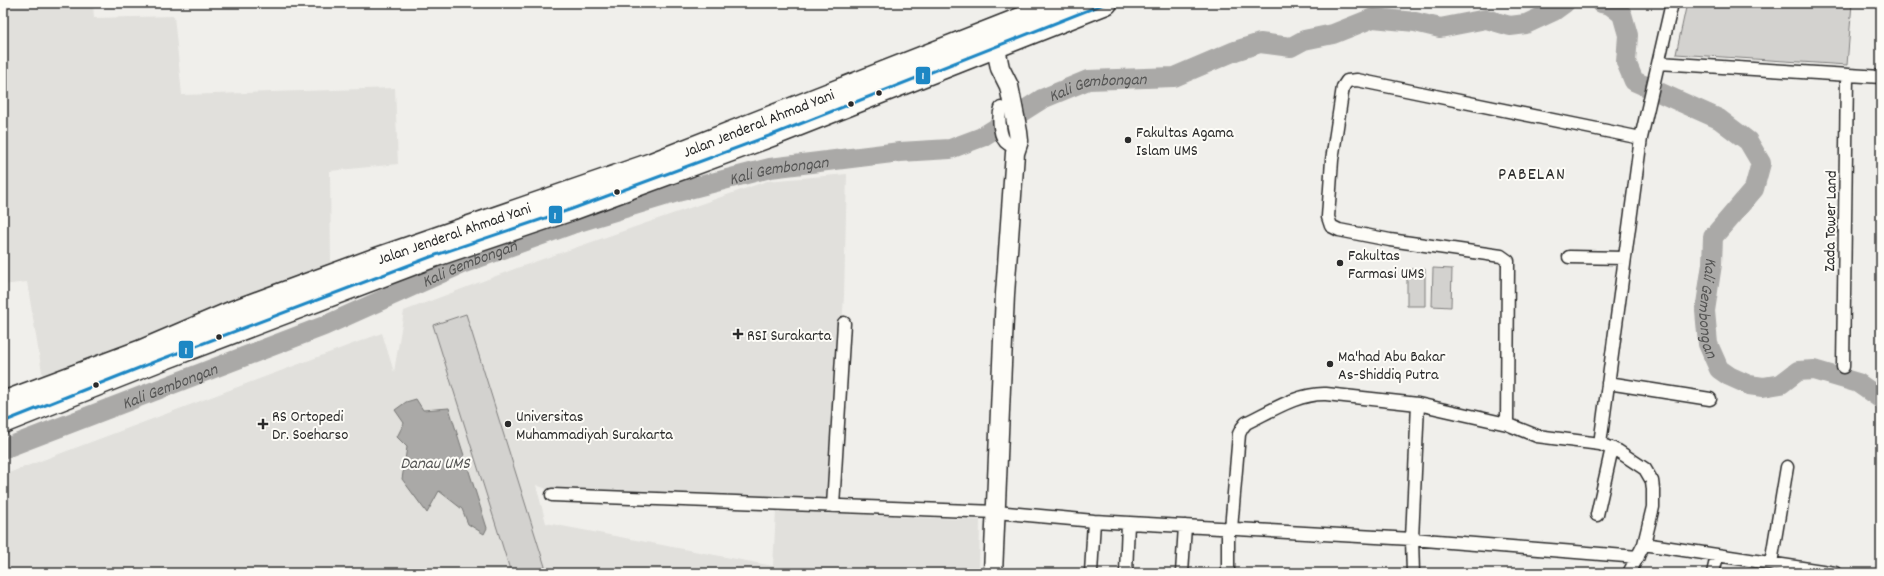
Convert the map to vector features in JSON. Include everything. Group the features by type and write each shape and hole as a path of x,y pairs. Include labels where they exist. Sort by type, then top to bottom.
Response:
{"highway":[{"name":"Jalan Jenderal Ahmad Yani","path":"3,403 142,351 433,256 659,178 785,130 994,38 1061,3"},
{"name":"Jalan Jenderal Ahmad Yani","path":"994,38 1106,3"},
{"name":"Jalan Jenderal Ahmad Yani","path":"3,422 237,321"}],"street":[{"path":"1600,444 1641,138 1672,3"},
{"path":"993,573 1005,294 1010,125 998,88 1000,68 994,38"},
{"path":"1659,63 1881,77"},
{"name":"Zada Tower Land","path":"1843,367 1847,76"},
{"path":"1507,424 1508,261 1501,256 1390,240 1339,230 1331,226 1328,217 1332,160 1343,86 1347,81 1357,80 1641,138"},
{"path":"1569,257 1625,258"},
{"path":"833,506 844,323"},
{"path":"1608,383 1710,399"},
{"path":"1228,573 1230,529 1239,434 1242,428 1246,423 1298,399 1319,394 1418,404 1507,424 1537,436 1600,444 1612,448 1640,465 1652,481 1654,498 1644,544 1629,573"},
{"path":"1413,573 1412,539 1418,404"},
{"path":"1596,515 1612,448"},
{"path":"1771,563 1787,467"},
{"path":"552,495 996,512 1094,521 1412,539 1638,557"},
{"path":"1091,573 1094,521"},
{"path":"1126,573 1128,523"},
{"path":"1182,573 1185,526"},
{"path":"1644,544 1835,573"},
{"path":"1713,573 1717,556"}],"shaded area":[{"path":"3,3 93,3 94,18 174,16 182,95 395,88 398,164 330,171 331,264 44,384 27,282 3,285"},
{"path":"1687,3 1852,3 1847,65 1676,54"},
{"path":"847,174 844,296 830,503 552,491 536,485 546,523 773,566 776,511 980,520 979,573 3,573 3,475 382,333 394,372 404,311 517,268 767,181"},
{"path":"1433,268 1452,269 1451,307 1432,306"},
{"path":"1407,269 1425,269 1425,306 1407,306"},
{"path":"466,314 547,573 511,573 433,325"}],"water":[{"name":"Danau UMS","path":"416,399 423,410 449,408 487,528 484,534 468,524 462,509 439,491 427,513 402,479 407,447 397,437 404,423 395,410 406,402"}],"waterway":[{"name":"Kali Gembongan","path":"3,449 324,326 464,263 572,224 681,191 770,168 900,152 950,149 982,137 1042,99 1088,80 1174,77 1235,51 1260,43 1291,47 1304,40 1333,34 1373,18 1415,22 1440,28 1486,19 1510,26 1526,24 1554,11 1565,3"},
{"name":"Kali Gembongan","path":"1601,3 1610,5 1622,14 1628,35 1626,62 1634,81 1719,119 1748,141 1761,163 1754,189 1713,237 1712,264 1705,311 1708,344 1719,369 1729,376 1749,385 1763,387 1781,384 1798,371 1814,370 1858,383 1881,399"}],"transit line":[{"name":"1","path":"3,422 154,362 433,256 572,209 777,133 1106,3"}],"place":[{"name":"Fakultas Agama Islam UMS","path":"1128,140"},
{"name":"Fakultas Farmasi UMS","path":"1340,263"},
{"name":"RSI Surakarta","path":"738,334"},
{"name":"Ma'had Abu Bakar As-Shiddiq Putra","path":"1330,364"},
{"name":"RS Ortopedi Dr. Soeharso","path":"263,424"},
{"name":"Universitas Muhammadiyah Surakarta","path":"508,424"}],"district":[{"name":"PABELAN","path":"1532,173"}]}
